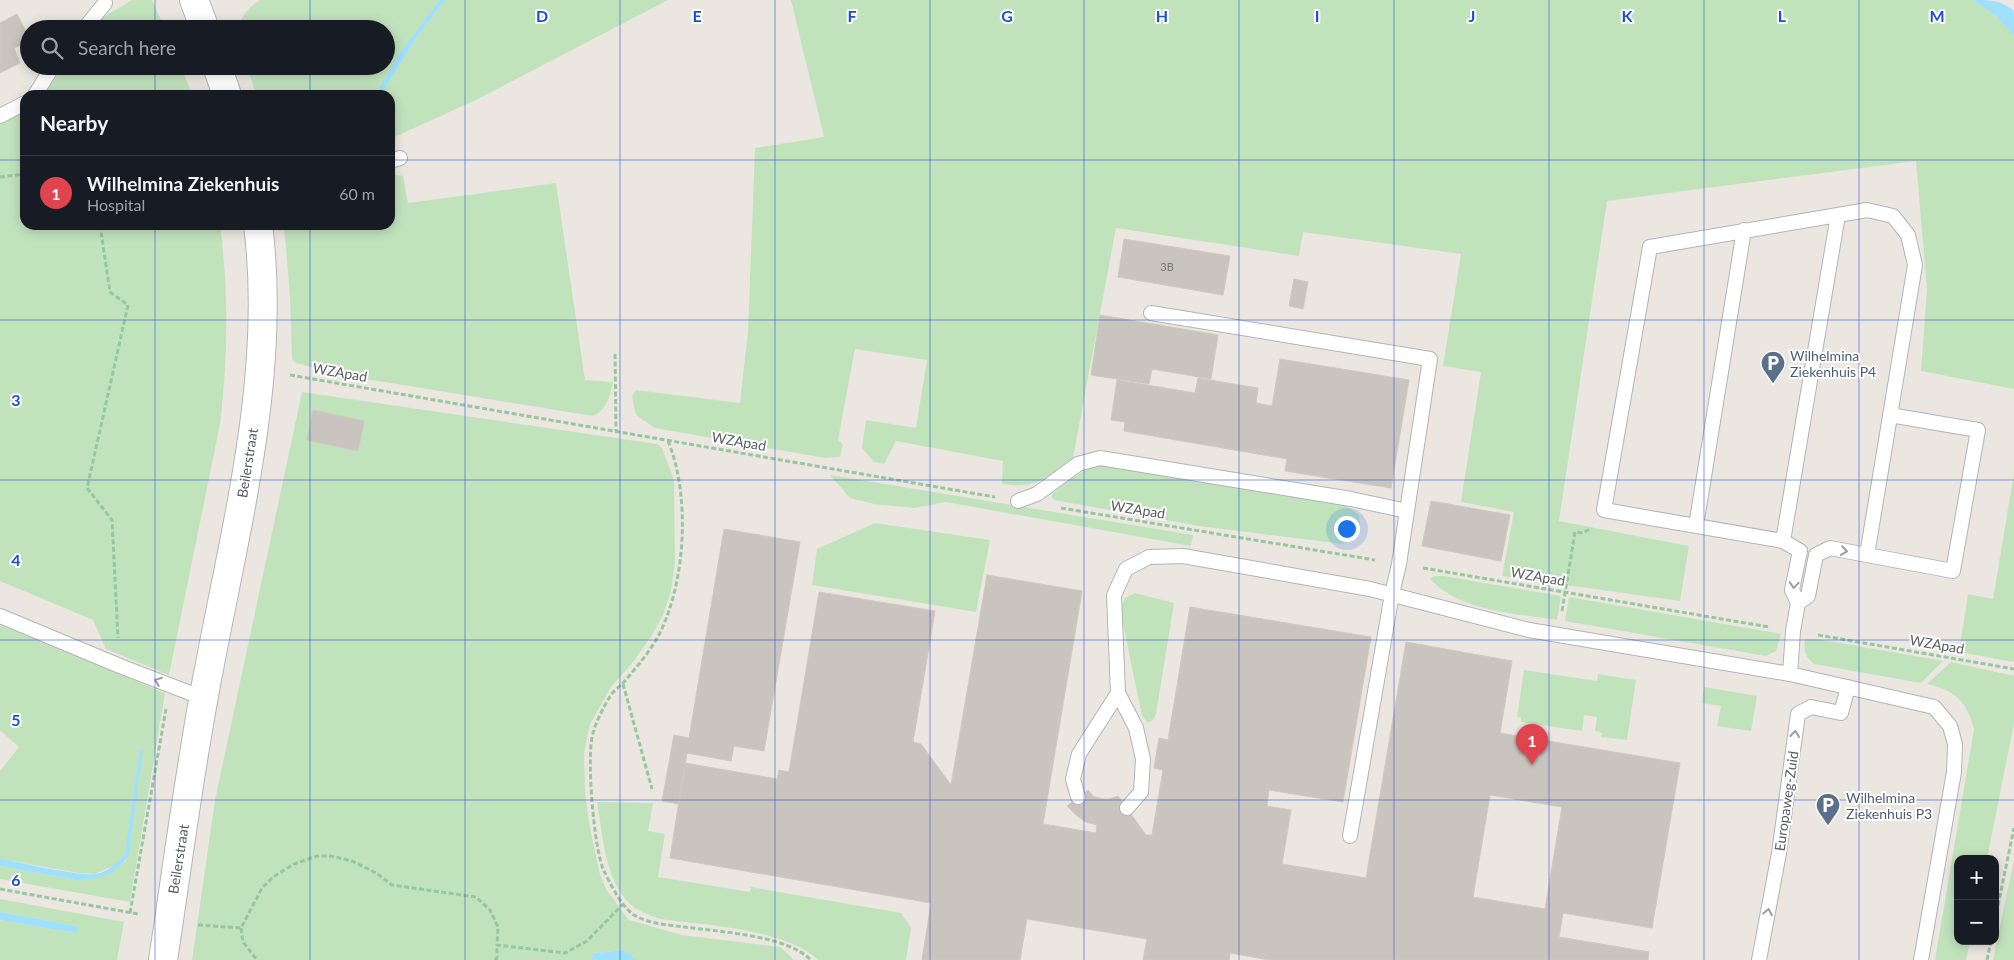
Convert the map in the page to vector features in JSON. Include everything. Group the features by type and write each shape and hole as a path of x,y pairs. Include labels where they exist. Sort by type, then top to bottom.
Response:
{"street":[{"path":"194,0 202,20"},
{"path":"220,75 225,90"},
{"name":"Beilerstraat","path":"163,960 203,698 248,461 259,370 263,294 258,230"}],"lane":[{"path":"90,20 104,1"},
{"path":"38,90 47,75"},
{"path":"0,116 20,106"},
{"path":"1790,674 1793,631 1798,603 1792,590 1800,551 1783,541 1604,510 1650,247 1867,210 1892,216 1908,235 1915,265 1867,554"},
{"path":"1783,541 1838,215"},
{"path":"1696,526 1744,230"},
{"path":"1151,313 1430,359 1399,564 1392,594 1350,836"},
{"path":"1798,603 1808,596 1816,555 1830,548 1952,571 1978,430 1890,415"},
{"path":"1018,501 1037,494 1078,464 1100,458 1342,498 1407,511"},
{"path":"1127,808 1141,792 1143,759 1136,728 1118,693 1114,595 1126,569 1149,557 1183,556 1392,594 1529,630 1790,674 1934,707 1950,726 1955,744 1954,772 1921,960"},
{"path":"0,616 203,698"},
{"name":"Europaweg-Zuid","path":"1759,960 1779,853 1798,714 1811,707 1841,713 1848,687"},
{"path":"1078,797 1073,779 1080,754 1118,693"}],"path":[{"path":"0,177 20,175"},
{"path":"101,230 110,292 128,305 87,488 112,520 120,666"},
{"path":"615,354 616,432"},
{"name":"WZApad","path":"259,370 1018,501 2014,669"},
{"path":"668,440 674,454 679,482 682,523 679,566 670,608 656,639 609,698 592,734 590,769 595,827 603,870 623,904 634,915 658,924 775,940 806,955 812,960"},
{"path":"1558,635 1575,532 1583,533 1589,530 1604,510"},
{"path":"622,683 652,789"},
{"path":"0,889 130,913 170,685"},
{"path":"1999,901 2014,828"},
{"path":"257,960 243,942 241,928 262,888 273,877 294,864 317,856 331,856 352,861 376,873 392,885 476,897 490,910 498,927 497,958 494,960"},
{"path":"497,945 565,953 588,941 623,904"},
{"path":"169,920 207,926 241,928"},
{"path":"1987,960 1990,945"}],"green space":[{"path":"132,0 152,0 161,20 99,20"},
{"path":"260,0 440,0 395,66 395,20 241,20 253,5"},
{"path":"445,0 668,0 476,100 395,137 395,90 384,90 417,37"},
{"path":"791,0 1973,0 1996,16 2014,36 2014,389 1921,371 1927,289 1916,161 1607,201 1559,521 1689,546 1680,601 1502,576 1514,512 1461,502 1481,372 1443,366 1461,254 1303,232 1299,256 1116,228 1073,458 1048,476 1025,485 1002,484 1003,461 896,441 884,464 874,462 862,448 866,420 916,428 927,360 855,349 838,440 843,444 840,457 825,458 655,428 636,415 632,396 636,390 740,403 748,331 755,148 824,137"},
{"path":"58,75 184,75 190,90 47,90"},
{"path":"250,75 389,75 378,90 254,90"},
{"path":"20,111 20,230 221,230 225,275 226,349 220,424 169,675 106,649 93,620 0,581 0,121"},
{"path":"395,175 403,176 408,203 556,183 585,380 613,382 609,397 602,410 593,416 341,375 296,363 292,359 290,296 284,230 395,230"},
{"path":"302,392 657,444 662,448 674,480 675,562 671,591 663,615 652,635 634,661 611,687 590,724 584,752 585,792 599,871 606,889 629,920 682,935 780,947 794,960 637,960 623,950 595,953 591,960 192,960 215,800"},
{"path":"1104,465 1345,505 1359,515 1360,522 1356,537 1343,544 1199,526 1054,500 1052,498 1052,494 1076,476 1096,466"},
{"path":"2014,473 2014,662 1959,652 1968,594 1993,599"},
{"path":"830,475 1193,535 1191,546 946,502 914,508 874,504 850,498"},
{"path":"875,523 990,540 976,612 812,585 817,549"},
{"path":"1434,576 1444,576 1561,596 1557,620 1507,613 1473,605 1443,590 1430,579"},
{"path":"1135,593 1174,603 1156,714 1154,719 1148,723 1142,716 1122,619 1121,608 1125,598"},
{"path":"1569,597 1781,634 1776,651 1766,656 1565,621"},
{"path":"0,625 165,693 130,902 0,879 0,866 76,880 96,877 115,869 126,861 127,844 125,854 115,865 95,874 79,873 0,859 0,771 19,747 0,730"},
{"path":"1805,639 1817,639 1943,661 1921,683 1814,664 1805,653"},
{"path":"1951,662 2014,676 2014,723 1988,855 1954,855 1954,945 1969,945 1966,960 1935,960 1974,729 1968,711 1958,698 1952,693 1927,684"},
{"path":"1524,670 1597,681 1598,674 1636,680 1627,740 1601,737 1602,733 1595,731 1597,717 1584,715 1582,731 1521,722 1521,718 1517,717"},
{"path":"1704,687 1757,696 1751,731 1717,726 1721,706 1702,703"},
{"path":"597,802 653,803 648,831 665,834 658,877 750,892 751,887 901,913 911,928 906,960 818,960 786,941 766,935 721,926 660,919 635,908 625,899 611,874"},
{"path":"2014,859 2014,960 1993,960 1996,945 1999,945 1999,931"},
{"path":"0,899 124,922 117,960 0,960 0,920 74,933 76,926 0,912"}],"water":[{"path":"440,0 445,0 417,37 395,72 395,61"},
{"path":"1973,0 1995,1 2014,11 2014,36 1996,16"},
{"path":"387,75 393,75 384,90 378,90"},
{"path":"140,750 143,750 129,853 114,871 92,879 76,880 0,866 0,859 88,874 101,873 109,869 125,854"},
{"path":"0,912 76,926 78,928 77,932 74,933 0,920"},
{"path":"623,950 637,960 591,960 595,953"}],"building":[{"path":"17,14 20,20 20,45 14,48 20,63 0,73 0,23"},
{"path":"1124,239 1230,256 1223,295 1118,277"},
{"path":"1294,279 1308,282 1303,309 1289,306"},
{"path":"1100,315 1218,335 1211,379 1152,369 1149,384 1091,375"},
{"path":"1280,359 1409,380 1391,488 1285,471 1287,459 1124,431 1125,422 1111,420 1117,380 1195,393 1198,378 1258,388 1256,403 1272,406"},
{"path":"313,410 364,421 358,451 307,440"},
{"path":"1431,501 1510,515 1501,561 1422,546"},
{"path":"724,529 800,542 764,751 734,746 731,761 687,753 679,804 662,801 674,735 689,738"},
{"path":"987,575 1082,591 1043,824 1096,833 1097,825 1086,822 1067,806 1088,790 1093,796 1102,799 1118,796 1146,835 1152,835 1163,770 1154,768 1159,738 1168,740 1190,607 1371,637 1343,802 1269,790 1267,806 1291,810 1282,864 1366,878 1406,642 1512,661 1500,733 1680,763 1652,928 1563,913 1559,937 1649,952 1648,960 1269,960 1230,953 1229,960 1143,960 1147,939 1027,919 1020,960 922,960 931,903 670,858 685,763 777,779 779,770 789,772 819,592 935,611 913,742 921,744 951,785","holes":["1490,795 1562,807 1545,909 1473,897"]}],"place":[{"name":"Wilhelmina Ziekenhuis P4","path":"1773,384"},
{"name":"Wilhelmina Ziekenhuis","path":"1532,765"},
{"name":"Wilhelmina Ziekenhuis P3","path":"1828,826"}]}
